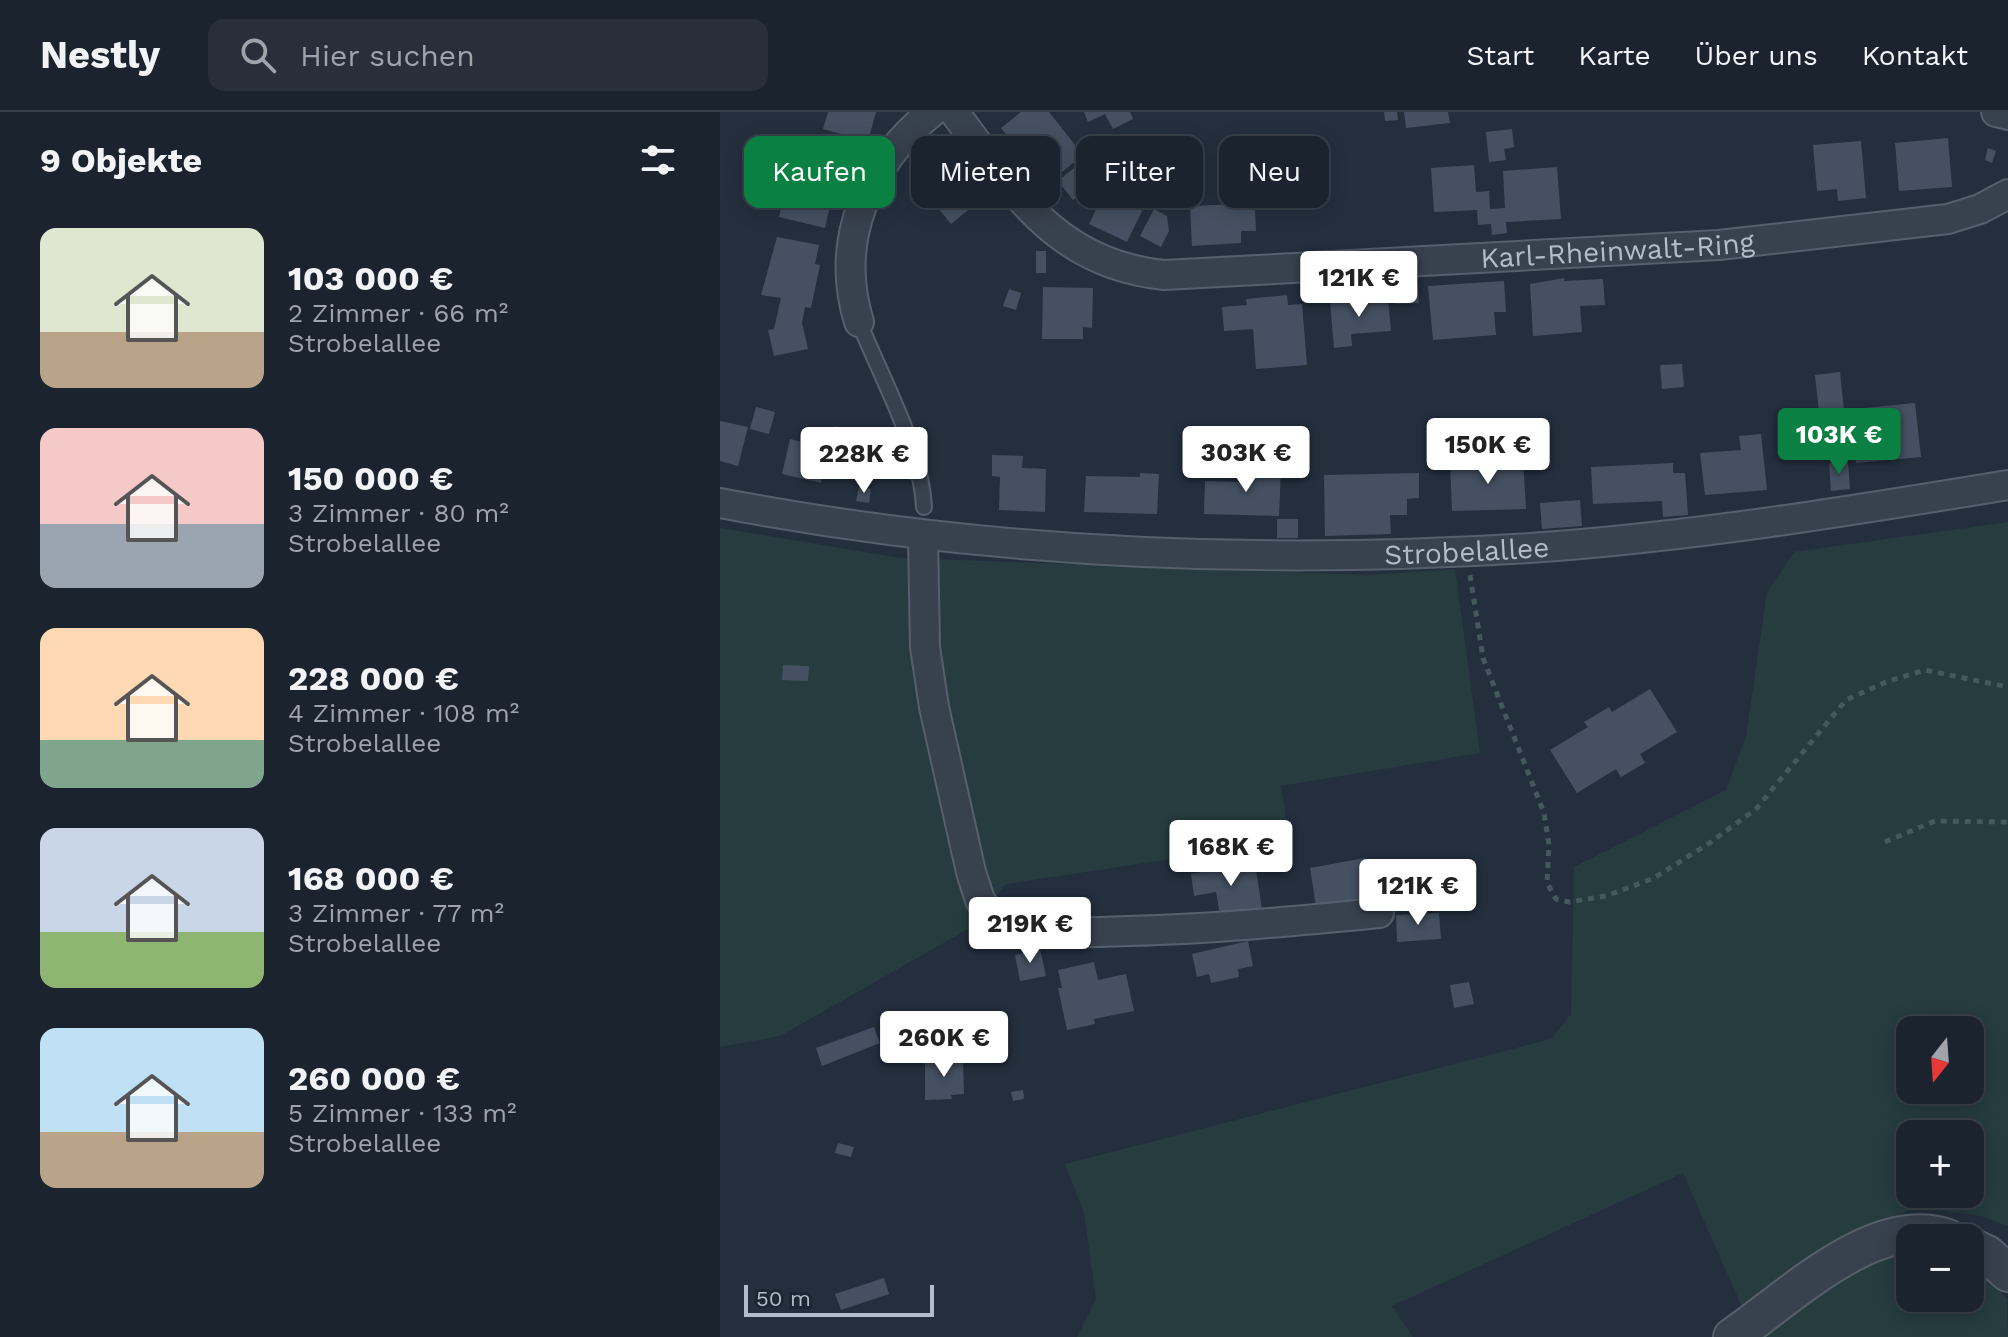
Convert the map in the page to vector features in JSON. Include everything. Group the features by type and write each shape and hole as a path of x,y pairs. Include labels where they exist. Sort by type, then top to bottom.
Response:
{"street":[{"path":"859,322 848,264 858,218 878,172 917,124 932,112"},
{"name":"Karl-Rheinwalt-Ring","path":"954,112 1014,192 1045,227 1074,249 1104,263 1131,272 1164,275 1719,245 1948,219 1980,209 2008,194"},
{"path":"1996,112 2008,115"},
{"name":"Strobelallee","path":"720,503 923,537 1199,555 1355,556 1717,530 2008,485"},
{"path":"923,537 925,647 934,707 971,872 980,900 995,922 1032,931 1118,932 1200,930 1379,913"},
{"path":"1732,1337 1849,1253 1896,1236"},
{"path":"1984,1253 2008,1273"}],"lane":[{"path":"859,322 910,450 923,488 924,507"}],"path":[{"path":"1466,550 1483,658 1544,813 1549,845 1547,883 1556,899 1569,902 1606,896 1654,878 1708,844 1756,809 1846,700 1925,670 2008,687"},
{"path":"1885,842 1935,821 2008,822"}],"green space":[{"path":"2008,522 2008,1226 1981,1216 1921,1208 1984,1208 1984,1120 1896,1120 1896,1208 1912,1208 1742,1307 1683,1173 1392,1306 1413,1337 1077,1337 1096,1299 1084,1213 1065,1164 1551,1039 1571,1014 1574,867 1726,790 1746,736 1767,592 1794,552"},
{"path":"720,528 899,558 1366,575 1455,569 1480,753 1281,786 1290,841 1006,884 970,928 780,1036 720,1047"},
{"path":"1896,1256 1896,1312 1984,1312 1984,1277 2007,1299 2008,1337 1757,1337 1848,1272"}],"building":[{"path":"828,112 876,112 869,136 849,136 823,129"},
{"path":"1021,112 1049,112 1076,146 1076,161 1060,174 1060,136 1007,136 1001,128"},
{"path":"1084,112 1130,112 1133,119 1113,129 1105,114 1088,122"},
{"path":"1384,112 1397,112 1398,120 1385,121"},
{"path":"1404,112 1448,112 1450,123 1406,128"},
{"path":"1512,129 1514,147 1504,149 1506,160 1489,162 1486,132"},
{"path":"1948,138 1952,187 1899,191 1895,143"},
{"path":"1861,141 1866,198 1838,201 1837,189 1817,191 1813,145"},
{"path":"1988,148 1996,151 1992,163 1985,160"},
{"path":"1474,165 1476,192 1489,191 1490,209 1505,208 1503,171 1557,167 1561,219 1506,222 1507,233 1492,235 1491,224 1478,225 1477,210 1434,212 1431,168"},
{"path":"1076,166 1076,198 1073,200 1060,184 1060,179"},
{"path":"1203,205 1255,208 1256,231 1241,231 1241,243 1192,246 1190,208 1203,208"},
{"path":"781,208 830,208 825,228 779,217"},
{"path":"938,208 971,208 951,224"},
{"path":"1097,208 1144,208 1127,242 1089,224"},
{"path":"1154,209 1167,216 1169,231 1161,247 1140,236"},
{"path":"777,237 819,245 815,264 820,265 811,308 805,307 802,323 808,349 774,356 768,330 774,329 781,298 761,295"},
{"path":"1036,251 1046,251 1046,273 1036,273"},
{"path":"1417,277 1419,303 1395,304 1393,278"},
{"path":"1564,278 1564,281 1603,279 1605,305 1580,306 1582,332 1533,336 1530,284"},
{"path":"1504,281 1506,312 1494,312 1496,335 1433,340 1428,286"},
{"path":"1043,287 1093,288 1092,328 1083,327 1083,339 1042,339"},
{"path":"1009,289 1021,293 1016,310 1003,306"},
{"path":"1287,295 1288,305 1302,304 1307,365 1256,369 1253,329 1224,331 1222,307 1247,305 1246,299"},
{"path":"1388,297 1391,331 1351,334 1352,346 1334,348 1330,302"},
{"path":"1682,364 1684,387 1662,389 1660,365"},
{"path":"1840,372 1844,410 1915,403 1921,457 1856,463 1852,427 1821,430 1815,375"},
{"path":"756,407 775,412 769,434 750,429"},
{"path":"720,421 748,427 738,466 720,461"},
{"path":"834,426 849,429 844,451 850,452 845,473 824,469 821,483 782,474 790,439 829,448"},
{"path":"1761,434 1767,490 1705,495 1700,453 1741,450 1739,436"},
{"path":"992,455 1023,456 1022,468 1046,469 1045,512 999,510 1000,477 992,476"},
{"path":"1523,460 1526,509 1452,511 1450,463"},
{"path":"1848,462 1850,489 1831,491 1829,463"},
{"path":"1673,463 1673,473 1685,473 1688,515 1663,517 1662,501 1593,504 1591,467"},
{"path":"1240,468 1281,469 1279,516 1204,514 1205,481 1240,482"},
{"path":"1140,473 1159,474 1157,514 1084,512 1086,476 1140,477"},
{"path":"1419,473 1419,498 1407,499 1407,515 1390,515 1391,534 1325,536 1324,475"},
{"path":"859,486 871,489 869,503 856,501"},
{"path":"1580,500 1582,526 1542,529 1540,503"},
{"path":"1277,519 1298,519 1298,538 1277,538"},
{"path":"783,665 809,666 808,681 782,680"},
{"path":"1650,689 1677,732 1640,754 1645,763 1621,777 1616,769 1577,793 1550,750 1588,727 1584,722 1609,707 1612,712"},
{"path":"1365,858 1371,897 1316,906 1310,868"},
{"path":"1255,863 1262,909 1220,915 1216,892 1194,896 1191,874"},
{"path":"1439,913 1441,939 1397,942 1396,915"},
{"path":"1248,941 1253,966 1238,969 1239,977 1211,983 1209,974 1197,977 1192,954"},
{"path":"1040,949 1046,976 1020,981 1015,955"},
{"path":"1094,962 1098,980 1126,974 1134,1011 1094,1019 1095,1024 1067,1030 1058,988 1062,988 1058,970"},
{"path":"1469,982 1474,1004 1454,1008 1450,985"},
{"path":"874,1027 880,1043 822,1066 816,1048"},
{"path":"963,1059 964,1094 951,1095 952,1099 925,1100 925,1060"},
{"path":"1023,1090 1024,1099 1013,1101 1011,1092"},
{"path":"838,1143 854,1147 851,1157 835,1153"},
{"path":"884,1278 889,1294 841,1310 835,1294"}]}
